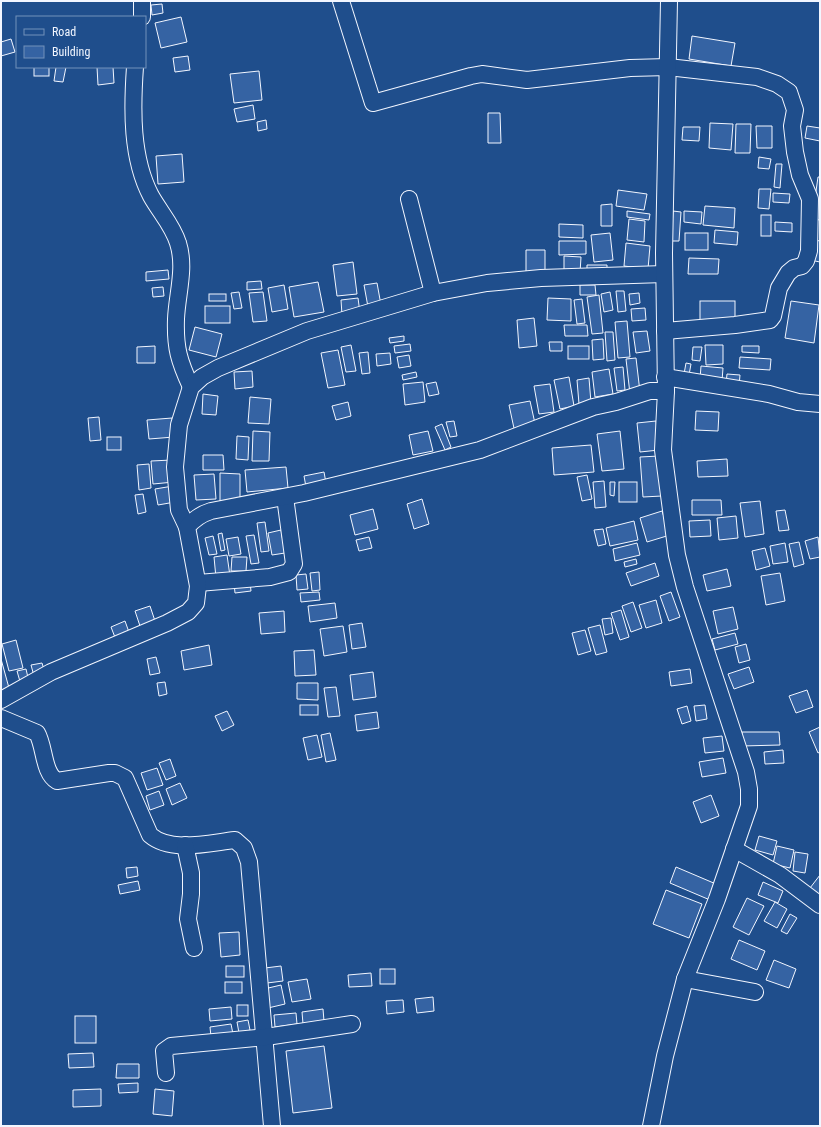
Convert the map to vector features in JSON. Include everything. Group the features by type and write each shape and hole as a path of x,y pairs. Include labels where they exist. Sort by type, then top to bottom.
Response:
{"street":[{"path":"142,1 142,16"},
{"path":"341,1 373,103 482,74 527,80 630,68 668,67 758,77 777,84 789,92 795,110 792,126 794,152 800,175 810,200 810,228 806,261 802,266 794,268 788,273 780,288 773,316 770,320 665,331"},
{"path":"651,1126 665,1056 685,979 717,899 749,806 749,789 746,772 685,587 676,555 663,450 666,384 664,274 669,1"},
{"path":"135,68 133,101 136,144 144,180 152,197 166,218 178,243 181,261 176,319 177,347 180,363 191,387"},
{"path":"409,199 434,293"},
{"path":"1,700 50,672 167,623 188,612 196,603 198,596 198,583 187,527 179,510 175,467 179,425 191,387 202,377 218,368 307,331 434,293 487,283 510,281 664,274"},
{"path":"187,527 194,519 211,510 286,497 480,450 593,407 616,402 666,384 769,394 798,402 820,404"},
{"path":"198,583 270,577 289,572 294,564 286,497"},
{"path":"1,718 37,733 42,743 48,773 57,781 115,772 125,778 150,835 164,844 172,846 235,840 244,848 248,855 266,1037 272,1126"},
{"path":"185,845 191,873 191,894 188,919 194,948"},
{"path":"734,850 780,875 820,905"},
{"path":"685,979 755,992"},
{"path":"166,1073 164,1051 168,1047 266,1037 352,1024"}],"building":[{"path":"162,4 163,13 152,15 151,5"},
{"path":"181,17 187,42 161,48 155,23"},
{"path":"692,36 735,43 731,66 689,59"},
{"path":"11,39 15,52 1,56 1,42"},
{"path":"188,56 190,70 175,72 173,58"},
{"path":"34,68 49,68 49,76 34,76"},
{"path":"56,68 66,68 63,82 54,81"},
{"path":"97,68 113,68 114,83 98,85"},
{"path":"259,71 262,100 234,103 230,74"},
{"path":"253,105 255,119 237,122 234,109"},
{"path":"488,113 500,113 501,143 488,143"},
{"path":"266,120 267,129 258,131 257,122"},
{"path":"710,123 733,124 731,150 709,148"},
{"path":"736,124 751,124 750,153 735,153"},
{"path":"756,126 772,126 772,148 757,148"},
{"path":"807,126 820,128 820,141 805,138"},
{"path":"683,127 700,127 699,141 682,140"},
{"path":"182,154 184,182 158,184 156,156"},
{"path":"759,157 771,159 769,169 758,168"},
{"path":"776,164 782,164 780,188 774,187"},
{"path":"818,177 820,177 820,220 812,219"},
{"path":"759,189 771,189 769,209 758,208"},
{"path":"618,190 647,194 644,210 616,206"},
{"path":"773,193 790,194 789,203 773,202"},
{"path":"612,204 612,226 601,226 601,205"},
{"path":"705,206 735,208 734,228 703,225"},
{"path":"627,211 650,214 649,220 627,217"},
{"path":"673,211 681,212 679,241 671,241"},
{"path":"684,211 702,212 701,224 684,222"},
{"path":"761,215 771,215 771,236 761,236"},
{"path":"629,219 645,221 644,242 627,240"},
{"path":"775,222 792,223 792,232 775,231"},
{"path":"559,224 583,225 583,238 559,237"},
{"path":"715,230 738,232 737,245 714,243"},
{"path":"610,233 613,260 594,262 591,235"},
{"path":"685,233 708,233 708,250 685,250"},
{"path":"815,240 820,241 820,262 810,260"},
{"path":"559,241 586,241 586,254 559,255"},
{"path":"626,243 650,246 648,269 624,266"},
{"path":"526,250 545,250 545,275 526,274"},
{"path":"564,256 581,257 580,273 564,272"},
{"path":"689,258 719,259 718,274 688,274"},
{"path":"353,262 357,294 337,296 333,265"},
{"path":"587,265 607,265 607,271 587,272"},
{"path":"168,270 169,279 146,281 146,272"},
{"path":"261,281 262,289 247,290 247,282"},
{"path":"318,282 324,312 294,317 289,287"},
{"path":"377,283 381,305 368,307 364,285"},
{"path":"284,285 288,309 272,312 268,288"},
{"path":"580,285 595,285 596,295 580,295"},
{"path":"163,287 164,296 153,297 152,288"},
{"path":"616,291 624,291 626,311 618,312"},
{"path":"239,292 242,308 234,309 231,293"},
{"path":"263,292 267,321 253,322 249,293"},
{"path":"610,292 613,310 604,312 601,294"},
{"path":"639,293 640,303 630,305 629,294"},
{"path":"209,294 226,294 226,301 209,301"},
{"path":"599,295 603,333 592,334 587,297"},
{"path":"358,298 360,313 342,315 341,300"},
{"path":"548,298 571,299 571,321 547,320"},
{"path":"582,299 585,323 577,324 574,300"},
{"path":"700,301 735,301 735,320 700,320"},
{"path":"791,301 819,305 814,343 785,338"},
{"path":"205,306 230,306 230,323 205,323"},
{"path":"645,308 646,320 632,321 631,309"},
{"path":"534,318 537,346 519,348 517,320"},
{"path":"627,321 630,357 618,358 615,322"},
{"path":"564,325 587,325 588,336 565,336"},
{"path":"195,327 222,334 216,357 189,350"},
{"path":"647,331 650,351 636,353 633,332"},
{"path":"605,332 613,332 615,360 607,361"},
{"path":"404,336 404,341 390,343 389,338"},
{"path":"603,339 604,359 593,360 592,340"},
{"path":"549,342 562,342 562,351 550,351"},
{"path":"410,344 411,351 395,353 394,346"},
{"path":"351,345 356,371 346,372 341,347"},
{"path":"705,345 723,345 723,364 706,365"},
{"path":"155,346 155,363 137,363 137,347"},
{"path":"568,346 589,346 589,359 568,359"},
{"path":"742,346 759,346 759,353 742,352"},
{"path":"693,347 702,347 700,361 692,360"},
{"path":"338,350 345,385 328,388 321,353"},
{"path":"368,352 370,373 362,374 359,353"},
{"path":"390,353 391,364 377,366 376,354"},
{"path":"409,355 411,366 399,368 397,357"},
{"path":"740,357 771,359 770,370 739,368"},
{"path":"636,358 640,392 630,394 626,359"},
{"path":"686,363 691,364 689,375 684,374"},
{"path":"701,366 723,368 722,381 700,379"},
{"path":"623,367 625,390 617,391 614,368"},
{"path":"609,369 613,394 595,397 592,372"},
{"path":"252,371 253,387 235,389 234,372"},
{"path":"416,372 417,377 403,380 402,375"},
{"path":"727,374 740,375 739,386 726,384"},
{"path":"569,377 574,406 560,409 554,380"},
{"path":"589,378 591,403 579,404 577,380"},
{"path":"423,382 425,402 405,405 403,384"},
{"path":"436,382 439,394 429,396 426,384"},
{"path":"550,384 554,412 539,414 534,386"},
{"path":"203,394 218,396 216,415 202,414"},
{"path":"250,397 271,399 269,424 248,423"},
{"path":"530,401 536,428 515,433 509,405"},
{"path":"348,402 351,416 336,420 332,406"},
{"path":"696,411 719,412 718,431 695,430"},
{"path":"99,417 101,440 90,441 88,418"},
{"path":"172,418 174,437 149,439 147,420"},
{"path":"454,421 457,436 450,437 446,422"},
{"path":"656,421 659,450 640,452 637,423"},
{"path":"442,424 451,447 445,450 435,427"},
{"path":"253,431 270,432 269,461 252,461"},
{"path":"428,431 433,451 413,455 409,435"},
{"path":"620,431 624,469 602,471 597,434"},
{"path":"237,436 249,437 248,460 236,459"},
{"path":"107,437 121,437 121,450 107,450"},
{"path":"591,445 594,472 554,475 552,448"},
{"path":"203,455 223,455 224,470 203,470"},
{"path":"659,456 662,496 643,497 640,457"},
{"path":"727,459 728,476 698,477 697,461"},
{"path":"172,460 174,482 153,484 151,461"},
{"path":"149,464 151,488 139,490 137,465"},
{"path":"286,467 288,488 247,492 245,470"},
{"path":"324,472 326,483 306,487 304,476"},
{"path":"220,473 240,474 240,502 220,502"},
{"path":"214,474 216,499 196,500 194,475"},
{"path":"587,475 592,499 582,501 577,477"},
{"path":"604,481 606,507 595,508 593,482"},
{"path":"610,482 615,482 614,496 610,495"},
{"path":"619,482 637,482 637,502 619,502"},
{"path":"173,486 175,502 158,505 155,489"},
{"path":"143,494 146,512 138,514 135,495"},
{"path":"422,499 429,524 414,529 407,504"},
{"path":"692,500 721,500 722,515 692,515"},
{"path":"760,501 764,534 745,537 740,503"},
{"path":"373,509 378,529 355,535 350,515"},
{"path":"785,510 789,530 779,531 776,511"},
{"path":"662,511 670,535 647,542 640,518"},
{"path":"736,516 738,538 719,540 717,518"},
{"path":"710,520 711,536 690,537 689,521"},
{"path":"634,521 638,540 610,546 606,528"},
{"path":"265,522 269,551 261,552 257,523"},
{"path":"603,529 606,544 598,546 594,530"},
{"path":"281,530 285,553 272,555 268,533"},
{"path":"222,533 225,550 221,551 218,534"},
{"path":"254,535 259,563 251,564 246,536"},
{"path":"213,536 217,554 209,555 205,538"},
{"path":"238,537 241,554 229,556 226,539"},
{"path":"369,537 372,548 359,551 356,540"},
{"path":"818,537 820,557 810,559 805,541"},
{"path":"799,542 804,564 794,567 789,544"},
{"path":"637,543 640,555 615,561 613,549"},
{"path":"785,543 788,562 773,564 770,546"},
{"path":"765,548 770,566 756,570 752,551"},
{"path":"227,555 230,576 216,578 214,557"},
{"path":"232,557 247,557 246,571 231,571"},
{"path":"636,559 637,564 625,567 624,562"},
{"path":"655,563 659,576 631,586 626,573"},
{"path":"727,569 731,586 707,591 703,575"},
{"path":"319,572 320,590 312,591 310,573"},
{"path":"780,573 785,601 766,605 761,576"},
{"path":"306,574 308,589 297,590 296,575"},
{"path":"250,582 251,591 235,593 234,583"},
{"path":"319,592 320,600 301,602 300,593"},
{"path":"671,592 680,617 669,621 660,596"},
{"path":"656,600 662,623 646,628 639,605"},
{"path":"633,602 642,628 631,632 622,606"},
{"path":"335,603 337,618 310,622 308,606"},
{"path":"150,606 156,624 141,629 135,611"},
{"path":"733,607 738,629 718,634 713,611"},
{"path":"621,610 629,637 620,640 611,613"},
{"path":"284,611 285,632 261,634 259,613"},
{"path":"611,618 613,633 605,635 602,619"},
{"path":"125,621 130,635 116,640 111,627"},
{"path":"362,623 366,647 352,649 349,625"},
{"path":"600,625 607,652 596,655 588,628"},
{"path":"343,626 347,652 324,656 320,629"},
{"path":"585,630 591,651 578,655 572,633"},
{"path":"735,633 738,644 715,650 712,639"},
{"path":"16,640 23,668 9,671 2,644"},
{"path":"746,644 750,660 739,663 735,647"},
{"path":"209,645 212,665 184,670 181,651"},
{"path":"314,650 316,675 295,676 294,651"},
{"path":"156,657 160,673 150,675 147,659"},
{"path":"1,659 9,688 1,690"},
{"path":"42,663 45,673 34,676 31,665"},
{"path":"749,667 754,682 734,689 728,674"},
{"path":"26,669 29,682 21,685 17,671"},
{"path":"690,669 692,683 671,686 669,672"},
{"path":"373,672 376,697 353,700 350,675"},
{"path":"165,682 167,694 159,696 157,683"},
{"path":"297,683 318,683 318,700 297,699"},
{"path":"336,687 340,716 328,717 324,688"},
{"path":"807,690 813,707 796,713 789,696"},
{"path":"300,705 318,705 318,715 300,715"},
{"path":"705,705 707,719 696,721 694,706"},
{"path":"687,706 691,721 682,724 677,709"},
{"path":"227,711 234,725 222,731 215,716"},
{"path":"377,712 379,728 357,731 355,715"},
{"path":"820,727 820,752 818,753 809,732"},
{"path":"742,732 779,732 780,745 742,746"},
{"path":"330,733 336,760 326,762 321,735"},
{"path":"317,735 322,757 308,760 303,738"},
{"path":"722,736 724,751 705,753 703,738"},
{"path":"783,750 784,763 765,764 764,752"},
{"path":"723,758 726,773 702,777 699,762"},
{"path":"170,759 176,776 166,780 159,763"},
{"path":"157,768 163,785 147,790 141,773"},
{"path":"180,783 187,798 172,805 166,789"},
{"path":"159,791 164,805 150,810 146,796"},
{"path":"711,795 719,816 701,823 693,802"},
{"path":"759,836 777,841 773,855 755,850"},
{"path":"777,846 794,850 790,868 773,864"},
{"path":"795,852 808,854 805,873 793,871"},
{"path":"137,867 138,876 127,878 126,868"},
{"path":"676,867 716,884 710,900 670,883"},
{"path":"820,875 820,895 810,888"},
{"path":"138,881 140,890 120,894 118,885"},
{"path":"763,882 783,891 778,903 758,895"},
{"path":"666,890 702,904 689,938 653,924"},
{"path":"747,898 764,906 749,935 733,927"},
{"path":"775,902 787,909 777,928 764,921"},
{"path":"790,914 797,918 787,934 781,931"},
{"path":"239,932 240,955 221,957 219,933"},
{"path":"739,940 765,951 757,970 731,959"},
{"path":"774,960 796,969 789,988 766,980"},
{"path":"226,966 244,966 244,977 226,977"},
{"path":"281,966 283,981 267,983 265,968"},
{"path":"380,969 395,969 395,984 380,984"},
{"path":"371,973 372,986 349,987 348,975"},
{"path":"307,979 311,999 292,1002 288,982"},
{"path":"225,982 242,982 242,993 225,993"},
{"path":"281,985 285,1004 268,1008 264,989"},
{"path":"433,997 434,1011 417,1013 415,999"},
{"path":"403,1000 404,1012 387,1014 386,1001"},
{"path":"237,1005 248,1005 248,1016 237,1016"},
{"path":"231,1007 232,1019 210,1021 209,1009"},
{"path":"323,1009 324,1021 303,1024 302,1012"},
{"path":"296,1013 297,1024 275,1027 274,1015"},
{"path":"75,1016 96,1016 96,1043 75,1043"},
{"path":"248,1020 250,1030 239,1033 237,1022"},
{"path":"231,1024 233,1034 211,1037 210,1027"},
{"path":"324,1046 332,1108 293,1113 286,1051"},
{"path":"93,1053 94,1067 69,1068 68,1054"},
{"path":"117,1064 139,1064 139,1078 116,1078"},
{"path":"138,1083 138,1092 119,1093 118,1084"},
{"path":"101,1089 101,1106 73,1107 73,1090"},
{"path":"155,1089 174,1091 172,1116 153,1114"}]}
